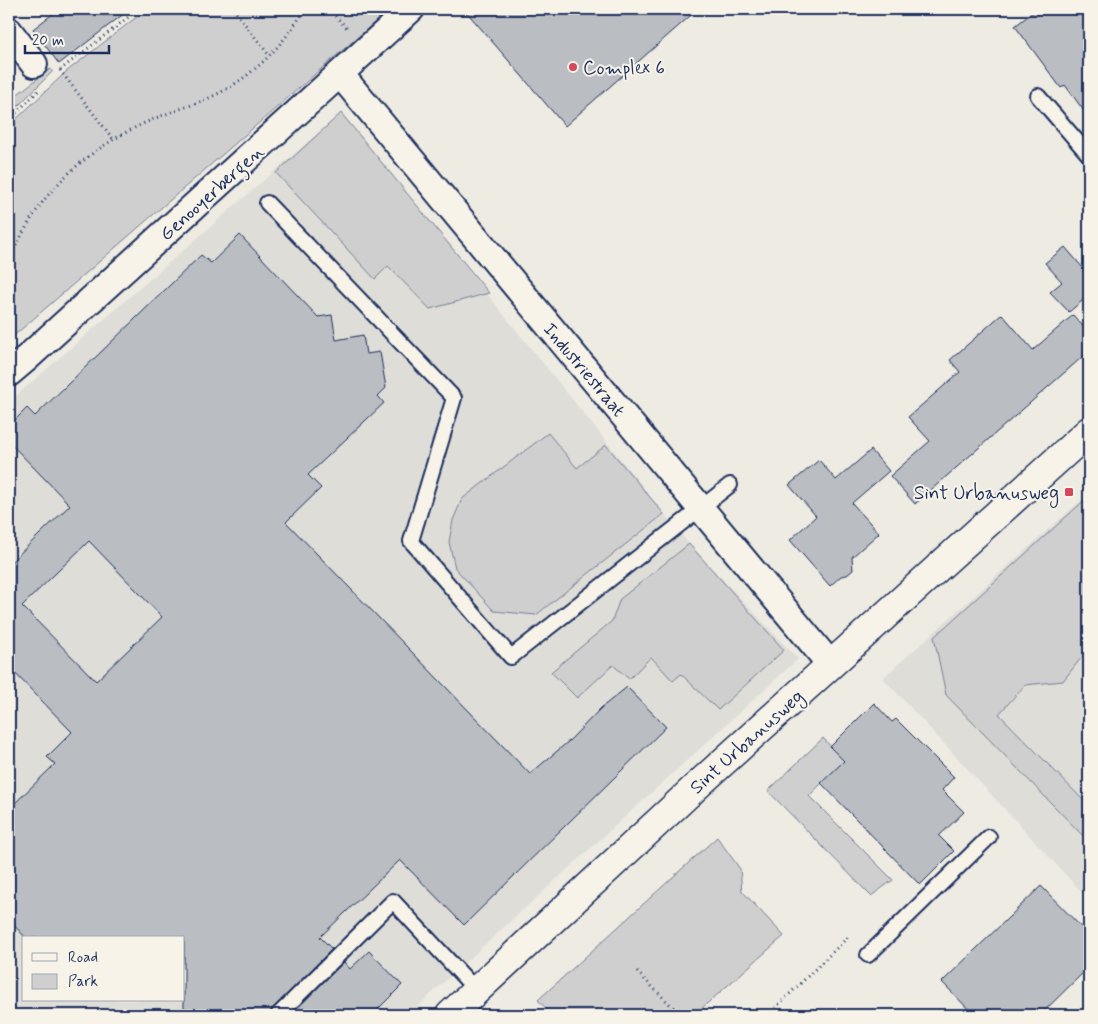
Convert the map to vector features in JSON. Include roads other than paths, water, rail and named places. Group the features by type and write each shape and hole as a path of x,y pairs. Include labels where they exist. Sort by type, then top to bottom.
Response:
{"street":[{"name":"Genooyerbergen","path":"9,373 28,358 411,9"},
{"path":"9,31 48,73"},
{"name":"Industriestraat","path":"340,74 830,664"},
{"name":"Sint Urbanusweg","path":"450,1015 830,664 1089,431"}],"lane":[{"path":"1038,96 1089,155"},
{"path":"266,203 454,398 411,542 511,656 730,485"},
{"path":"868,956 989,837"},
{"path":"278,1015 394,901 476,990"}],"place":[{"name":"Complex 6","path":"573,67"},
{"name":"Sint Urbanusweg","path":"1069,492"}]}
